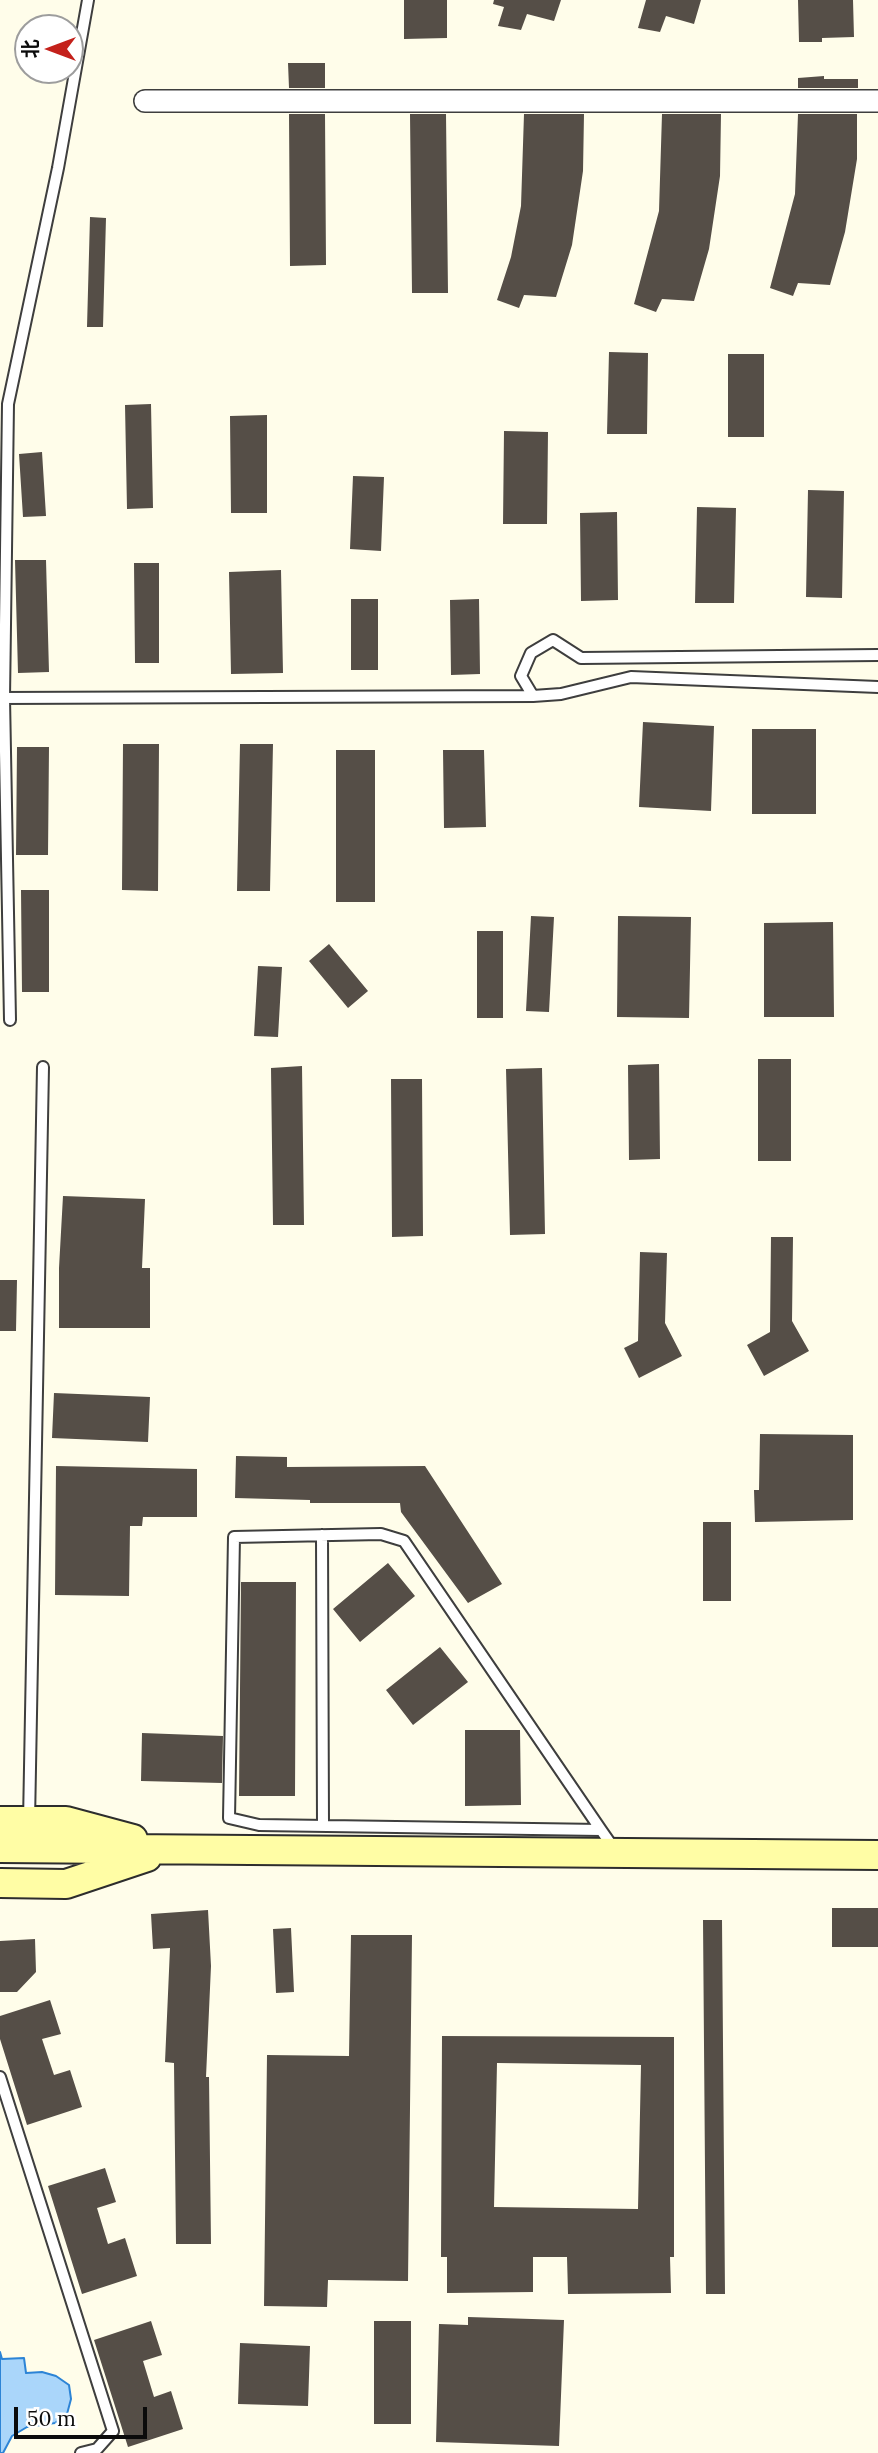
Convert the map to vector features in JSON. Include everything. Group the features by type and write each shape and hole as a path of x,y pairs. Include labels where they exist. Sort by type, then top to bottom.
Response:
{"street":[{"path":"145,100 878,100"},
{"path":"0,1821 66,1821 169,1849"},
{"path":"0,1848 169,1849 609,1842 878,1855"},
{"path":"0,1883 66,1884 169,1849"}],"lane":[{"path":"10,1020 2,698 8,404 58,168 89,0"},
{"path":"533,696 521,676 531,653 553,640 581,658 878,655"},
{"path":"2,698 533,696 561,694 631,677 878,687"},
{"path":"29,1821 43,1067"},
{"path":"381,1534 404,1541 609,1842 323,1826 259,1825 229,1818 234,1537 381,1534"},
{"path":"322,1535 323,1826"},
{"path":"0,2077 113,2431 99,2451 81,2453"}],"water":[{"path":"0,2352 2,2359 24,2358 26,2373 42,2372 56,2376 69,2385 71,2399 67,2414 55,2423 27,2427 12,2436 3,2453 0,2453"}],"building":[{"path":"404,0 447,0 447,38 404,39"},
{"path":"494,0 561,0 554,21 527,14 521,30 498,26 504,7 493,4"},
{"path":"646,0 701,0 694,24 666,16 660,32 638,28"},
{"path":"798,0 853,0 854,37 799,42"},
{"path":"288,63 325,63 325,88 289,88"},
{"path":"824,76 824,79 858,79 858,88 798,88 798,78"},
{"path":"289,114 325,114 326,265 290,266"},
{"path":"410,114 446,114 448,293 412,293"},
{"path":"524,114 584,114 583,171 572,245 556,297 524,295 519,308 497,300 511,257 521,206"},
{"path":"662,114 721,114 720,176 709,249 694,301 662,299 656,312 634,304 659,211"},
{"path":"798,114 857,114 857,159 845,232 830,285 798,283 793,296 770,288 795,194"},
{"path":"90,217 106,218 103,327 87,327"},
{"path":"609,352 648,353 647,434 607,434"},
{"path":"728,354 764,354 764,437 728,437"},
{"path":"151,404 153,508 127,509 125,405"},
{"path":"267,415 267,513 231,513 230,416"},
{"path":"504,431 548,432 547,524 503,524"},
{"path":"42,452 46,516 23,517 19,454"},
{"path":"353,476 384,477 381,551 350,549"},
{"path":"808,490 844,491 842,598 806,597"},
{"path":"697,507 736,508 734,603 695,603"},
{"path":"617,512 618,600 581,601 580,513"},
{"path":"15,560 46,560 49,672 18,673"},
{"path":"134,563 159,563 159,663 135,663"},
{"path":"281,570 283,673 231,674 229,572"},
{"path":"351,599 378,599 378,670 351,670"},
{"path":"479,599 480,674 451,675 450,600"},
{"path":"643,722 714,726 711,811 639,807"},
{"path":"752,729 816,729 816,814 752,814"},
{"path":"123,744 159,744 158,891 122,890"},
{"path":"240,744 273,744 270,891 237,891"},
{"path":"17,747 49,747 48,855 16,855"},
{"path":"336,750 375,750 375,902 336,902"},
{"path":"443,750 484,750 486,827 444,828"},
{"path":"21,890 49,890 49,992 22,992"},
{"path":"531,916 554,917 549,1012 526,1011"},
{"path":"618,916 691,917 689,1018 617,1017"},
{"path":"833,922 834,1017 764,1017 764,923"},
{"path":"477,931 503,931 503,1018 477,1018"},
{"path":"329,944 368,991 348,1008 309,961"},
{"path":"258,966 282,967 278,1037 254,1036"},
{"path":"758,1059 791,1059 791,1161 758,1161"},
{"path":"659,1064 660,1159 629,1160 628,1065"},
{"path":"302,1066 304,1225 273,1225 271,1068"},
{"path":"542,1068 545,1234 510,1235 506,1069"},
{"path":"391,1079 422,1079 423,1236 392,1237"},
{"path":"63,1196 145,1199 142,1268 150,1268 150,1328 59,1328"},
{"path":"771,1237 793,1237 792,1321 809,1351 764,1376 747,1345 770,1332"},
{"path":"640,1252 667,1253 665,1323 682,1356 639,1378 624,1348 638,1341"},
{"path":"0,1280 17,1280 16,1331 0,1331"},
{"path":"54,1393 150,1397 148,1442 52,1438"},
{"path":"760,1434 853,1435 853,1520 755,1522 754,1490 759,1490"},
{"path":"236,1456 287,1457 287,1467 425,1466 502,1584 468,1603 401,1512 400,1503 310,1503 310,1500 235,1498"},
{"path":"56,1466 197,1469 197,1517 143,1517 142,1526 130,1526 129,1596 55,1595"},
{"path":"703,1522 731,1522 731,1601 703,1601"},
{"path":"388,1563 415,1596 360,1642 333,1609"},
{"path":"241,1582 296,1582 295,1796 239,1796"},
{"path":"440,1647 468,1682 413,1725 386,1690"},
{"path":"465,1730 520,1730 521,1805 465,1806"},
{"path":"142,1733 223,1736 222,1783 141,1781"},
{"path":"832,1908 878,1908 878,1947 832,1947"},
{"path":"208,1910 211,1966 206,2077 209,2077 211,2244 176,2244 174,2063 165,2062 170,1948 153,1949 151,1914"},
{"path":"703,1920 722,1920 725,2294 706,2294"},
{"path":"291,1928 294,1992 276,1993 273,1929"},
{"path":"351,1935 412,1935 408,2281 328,2280 327,2307 264,2306 267,2055 349,2056"},
{"path":"35,1939 36,1972 17,1992 0,1992 0,1941"},
{"path":"50,2000 61,2034 42,2039 54,2075 70,2070 82,2107 27,2125 0,2039 0,2016"},
{"path":"442,2036 674,2037 674,2257 670,2257 671,2293 568,2294 567,2257 533,2257 533,2292 447,2293 447,2257 441,2257","holes":["497,2063 641,2065 638,2209 494,2207"]},
{"path":"105,2168 116,2202 97,2208 108,2244 125,2238 137,2276 82,2294 48,2186"},
{"path":"468,2317 564,2320 559,2446 436,2442 439,2324 468,2325"},
{"path":"151,2321 162,2355 143,2361 154,2397 171,2391 183,2429 128,2447 94,2340"},
{"path":"374,2321 411,2321 411,2424 374,2424"},
{"path":"240,2343 310,2346 308,2406 238,2404"}]}
